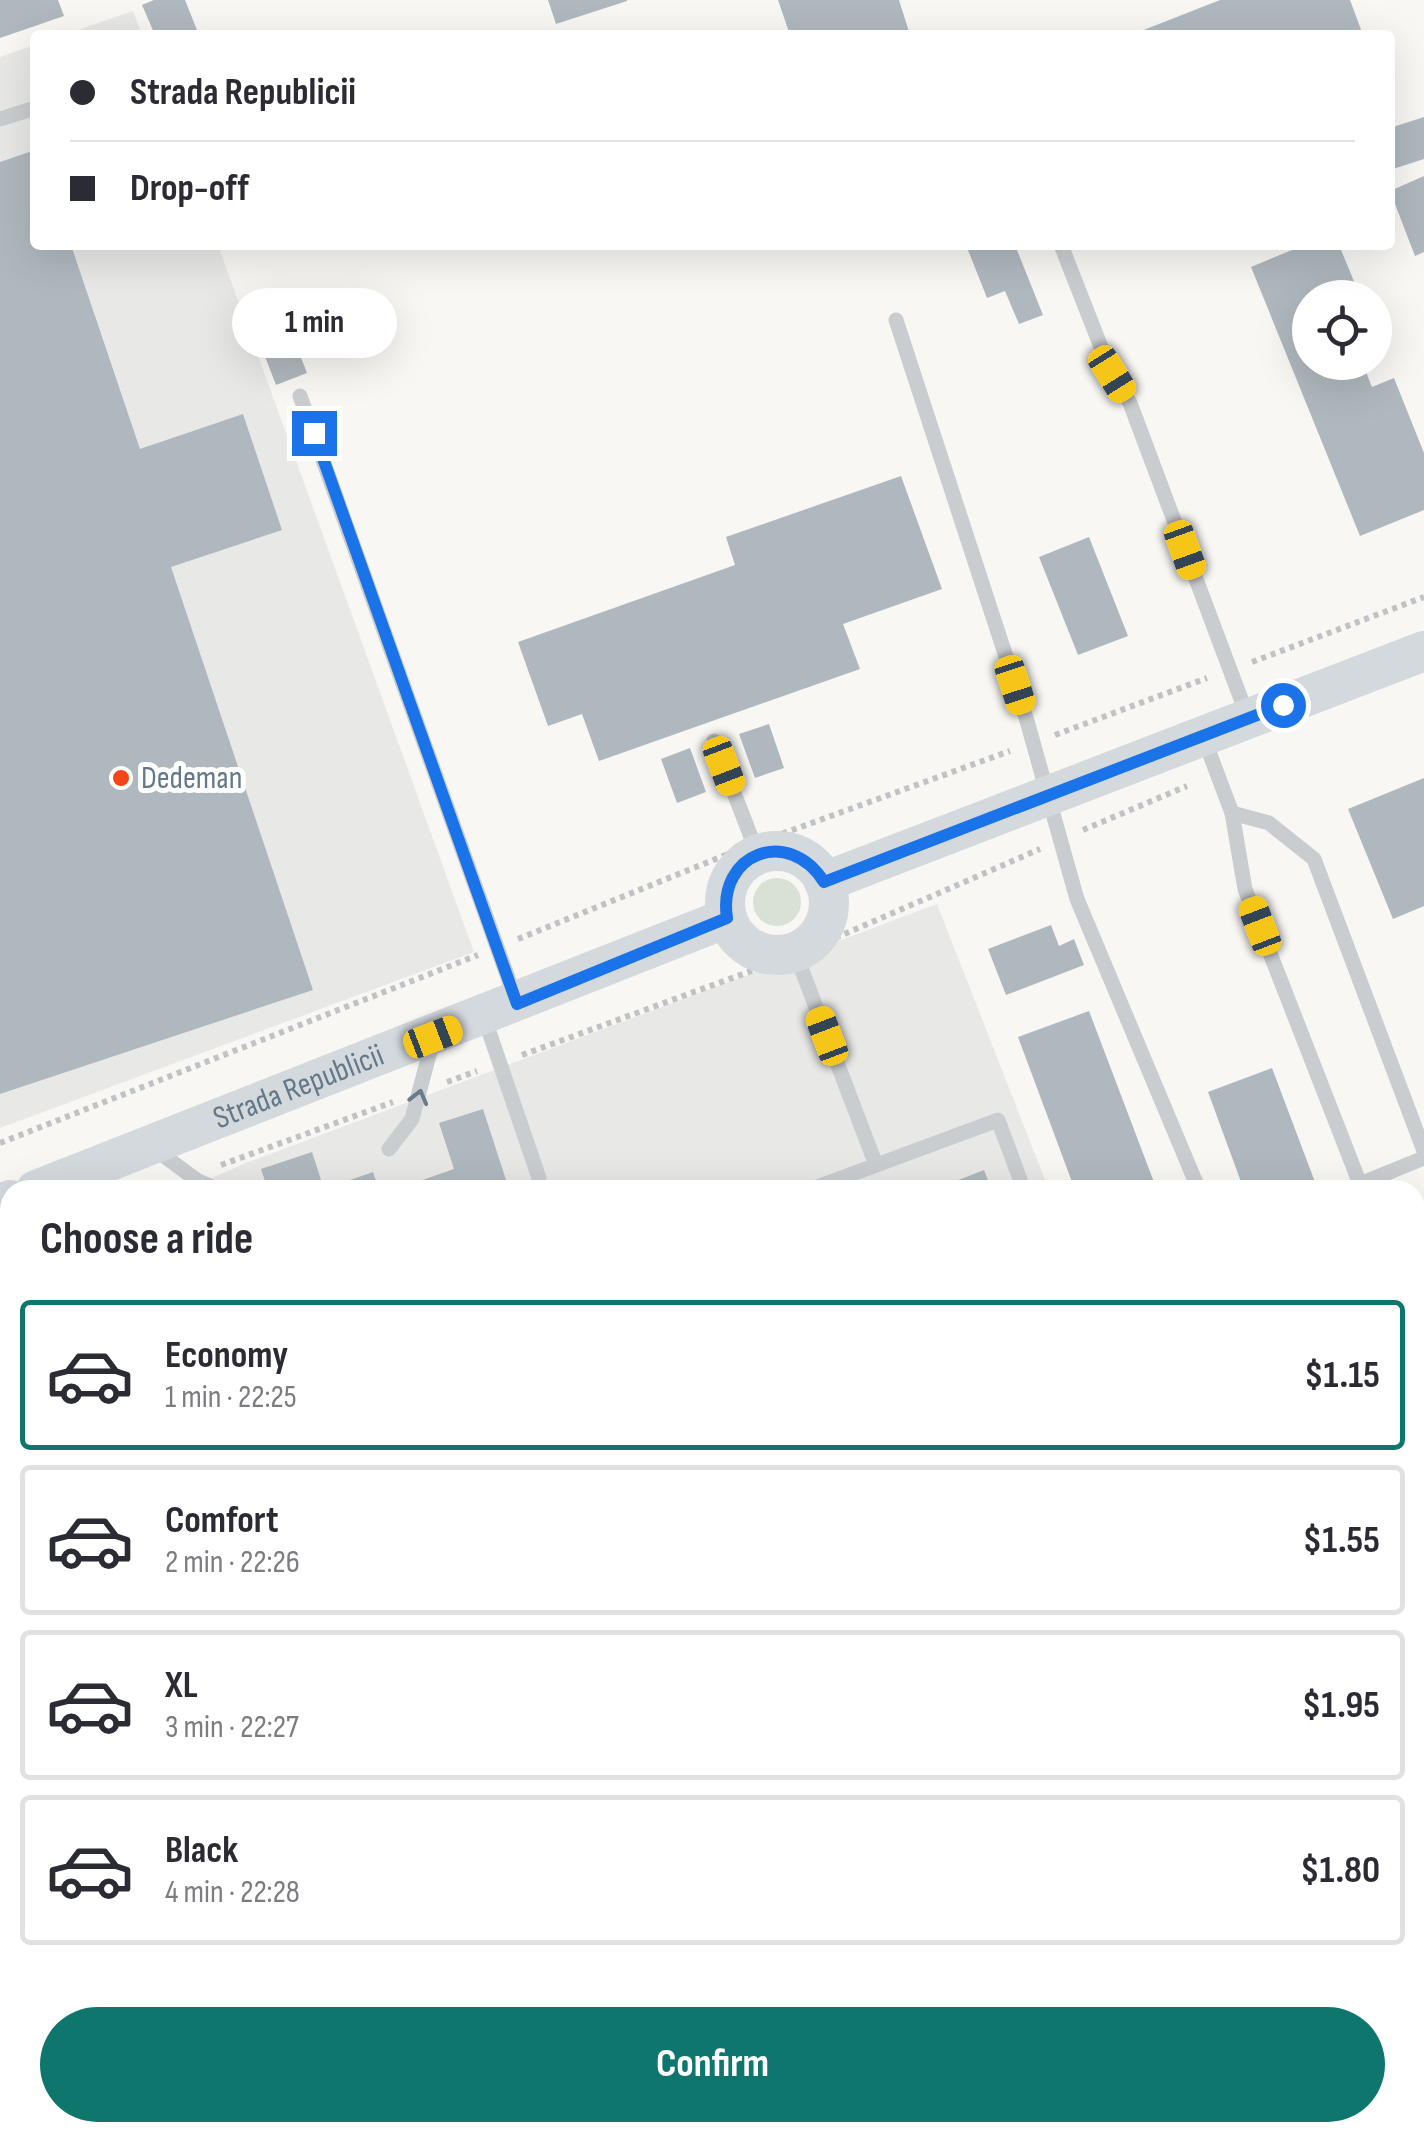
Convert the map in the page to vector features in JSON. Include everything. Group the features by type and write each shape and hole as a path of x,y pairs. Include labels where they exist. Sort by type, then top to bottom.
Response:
{"main road":[{"path":"824,882 1048,799 1424,650"},
{"path":"756,849 789,852 816,869 824,882 829,898 821,931 795,952 772,954 749,946 727,918 727,888 756,849"},
{"name":"Strada Republicii","path":"61,1180 501,1011 727,918"}],"lane":[{"path":"0,119 30,110"},
{"path":"1064,250 1112,374 1130,403 1248,719"},
{"path":"896,320 1033,743 1077,898 1196,1180"},
{"path":"300,396 497,947 501,1011 538,1180"},
{"path":"1203,736 1232,813 1245,889 1358,1180"},
{"path":"714,741 756,849"},
{"path":"1232,813 1269,823 1314,860 1424,1154 1369,1180"},
{"path":"795,952 876,1165"},
{"path":"388,1150 412,1119 433,1037"},
{"path":"836,1180 998,1120 1020,1180"},
{"path":"149,1145 197,1180"}],"path":[{"path":"0,1142 497,947 1424,597"}],"shaded area":[{"path":"133,11 140,30 78,30"},
{"name":"Dedeman","path":"30,47 30,250 220,250 474,952 0,1128 0,57"},
{"path":"777,878 794,885 801,902 794,919 777,926 760,919 753,902 760,885"},
{"path":"937,904 1045,1180 207,1180"}],"building":[{"path":"0,0 58,0 64,16 0,38"},
{"path":"154,0 185,0 197,30 153,30 142,5"},
{"path":"548,0 627,0 627,1 556,24"},
{"path":"778,0 899,0 908,30 788,30"},
{"path":"1220,0 1350,0 1361,30 1144,30"},
{"path":"1424,117 1424,159 1395,168 1395,126"},
{"name":"Dedeman","path":"30,152 30,250 73,250 140,449 243,414 282,530 171,567 313,990 0,1094 0,162"},
{"path":"1424,176 1424,252 1415,256 1395,204 1395,189"},
{"path":"968,250 1017,250 1043,315 1019,324 1005,291 987,298"},
{"path":"1292,250 1341,250 1353,280 1292,280 1292,368 1251,267"},
{"path":"295,342 307,373 276,385 264,354"},
{"path":"1394,378 1424,453 1424,510 1360,536 1297,380 1369,380 1372,387"},
{"path":"901,476 942,589 843,624 860,669 599,761 582,714 548,726 518,642 735,565 726,537"},
{"path":"1089,537 1128,636 1078,655 1039,557"},
{"path":"769,724 784,768 755,778 739,734"},
{"path":"690,748 706,792 677,803 661,759"},
{"path":"1424,778 1424,906 1393,919 1348,809"},
{"path":"1051,925 1059,946 1074,939 1084,965 1006,995 988,949"},
{"path":"1089,1011 1153,1180 1071,1180 1018,1037"},
{"path":"1272,1068 1314,1180 1240,1180 1208,1092"},
{"path":"483,1109 506,1180 423,1180 454,1169 439,1123"},
{"path":"312,1152 321,1180 265,1180 261,1169"},
{"path":"984,1170 988,1180 958,1180"},
{"path":"373,1172 376,1180 350,1180"}],"place":[{"name":"Dedeman","path":"121,778"}],"route":[{"path":"314,433 517,1004 727,918 727,888 744,862 758,855 789,852 816,869 824,882 1048,799 1283,705"}]}
